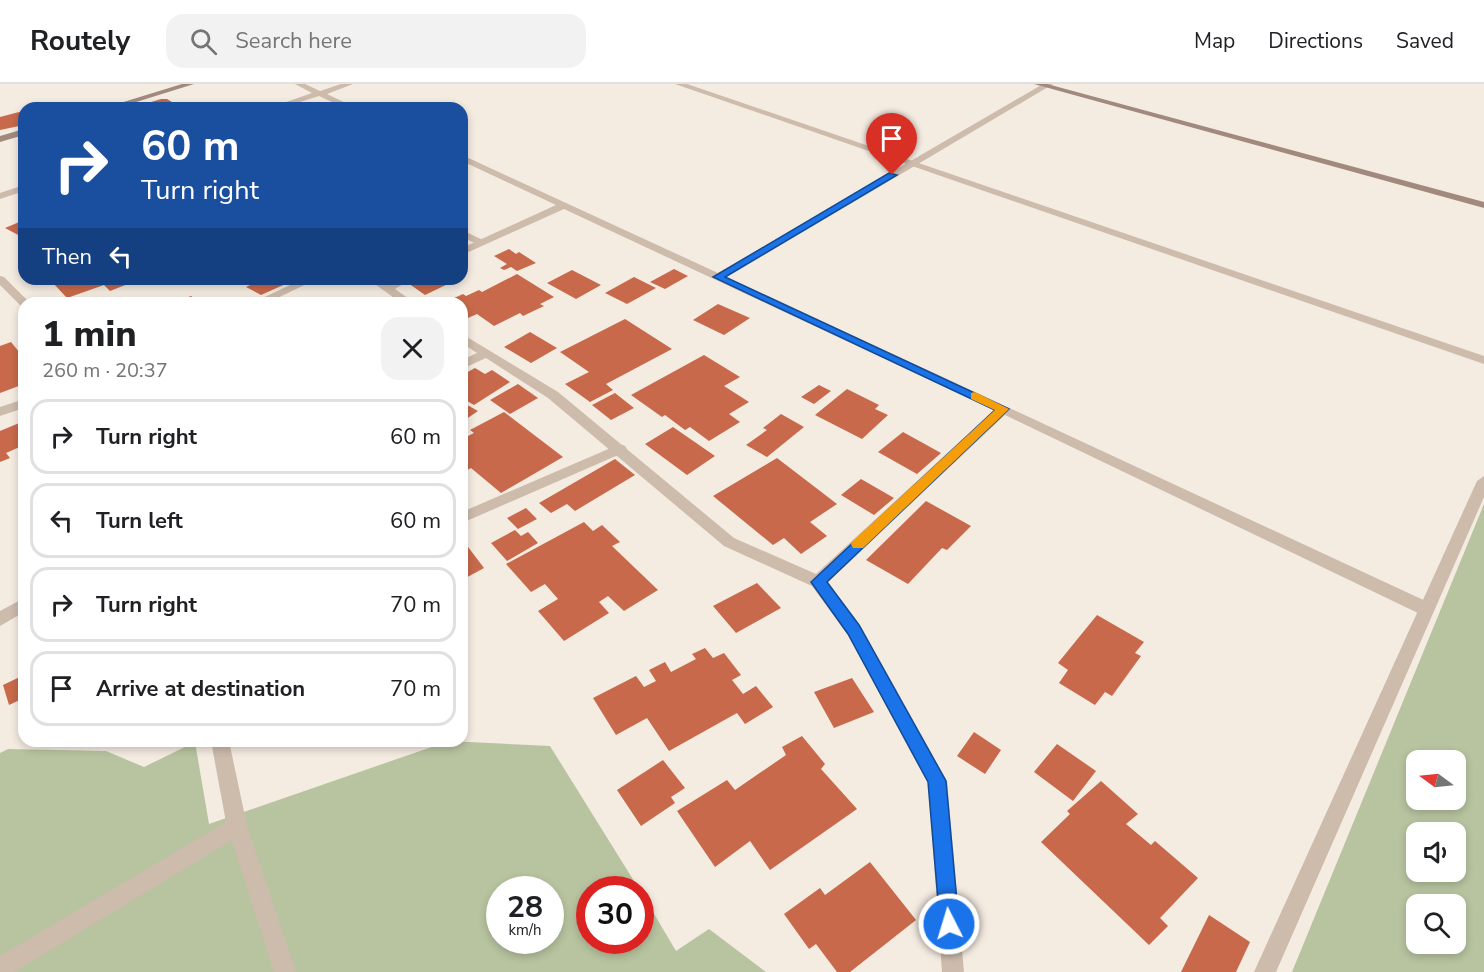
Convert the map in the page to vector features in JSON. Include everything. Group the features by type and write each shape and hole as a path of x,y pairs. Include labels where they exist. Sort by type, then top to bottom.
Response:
{"street":[{"path":"128,102 190,84"},
{"path":"299,84 339,102"},
{"path":"291,102 349,84"},
{"path":"679,84 1484,360"},
{"path":"718,277 1044,85 1484,205"},
{"path":"0,139 18,134"},
{"path":"468,161 1003,409 1426,609"},
{"path":"0,196 18,190"},
{"path":"468,249 565,205"},
{"path":"468,236 481,243"},
{"path":"0,279 18,297"},
{"path":"272,297 298,285"},
{"path":"382,285 400,297"},
{"path":"387,288 393,285"},
{"path":"468,342 554,395 729,542 818,582 854,630 937,781 953,972"},
{"path":"468,362 485,354"},
{"path":"0,412 18,405"},
{"path":"818,582 1003,409"},
{"path":"468,515 620,449"},
{"path":"1265,972 1484,481"},
{"path":"0,619 18,608"},
{"path":"221,747 237,826 285,972"},
{"path":"0,968 237,826"}],"green space":[{"path":"1484,504 1484,972 1292,972"},
{"path":"468,742 550,746 631,876 576,876 576,954 654,954 654,914 676,951 709,929 766,972 0,972 0,753 8,749 106,751 144,767 185,747 196,747 209,824 432,747 468,747"}],"building":[{"path":"167,99 172,102 151,102"},
{"path":"18,112 18,126 0,130 0,117"},
{"path":"18,223 18,235 5,228"},
{"path":"509,249 516,254 519,252 536,263 517,271 511,267 504,270 500,268 507,264 494,256"},
{"path":"674,269 688,276 665,289 650,282"},
{"path":"572,270 601,285 576,299 547,283"},
{"path":"517,274 554,297 540,304 544,306 523,316 520,313 494,326 477,314 468,318 468,297 456,297 463,294 466,296 479,290 482,292"},
{"path":"634,277 656,288 627,304 605,293"},
{"path":"55,285 104,285 70,297 66,297"},
{"path":"104,285 125,285 110,291"},
{"path":"250,285 283,285 261,295 246,287"},
{"path":"411,285 446,285 425,295"},
{"path":"718,304 750,318 724,335 693,320"},
{"path":"625,319 672,349 606,384 613,390 590,402 565,384 589,372 560,352"},
{"path":"530,332 557,348 531,363 504,347"},
{"path":"11,342 18,351 18,386 0,393 0,346"},
{"path":"704,355 740,377 724,386 749,402 729,414 740,422 709,441 690,427 685,430 665,415 662,417 631,395"},
{"path":"475,368 485,374 492,370 510,382 474,405 468,402 468,372"},
{"path":"518,384 538,398 510,414 490,400"},
{"path":"819,385 831,391 814,404 801,397"},
{"path":"847,389 879,405 875,409 888,415 862,439 815,415"},
{"path":"615,393 634,408 611,420 592,405"},
{"path":"468,405 478,411 468,418"},
{"path":"504,412 563,457 501,493 471,468 468,470 468,436 474,433 470,430"},
{"path":"781,414 804,427 767,457 746,445 767,430 763,428"},
{"path":"18,424 18,448 6,453 10,458 0,462 0,431"},
{"path":"673,427 715,456 687,475 645,444"},
{"path":"903,432 941,453 917,474 878,452"},
{"path":"777,458 837,504 810,522 827,536 801,554 784,538 773,545 713,496"},
{"path":"615,459 635,475 575,511 567,504 551,513 539,503"},
{"path":"861,479 894,498 874,515 841,495"},
{"path":"926,501 971,526 947,550 942,548 908,584 866,560"},
{"path":"526,508 537,519 518,529 507,518"},
{"path":"584,522 593,531 602,525 620,542 612,546 658,590 624,611 608,596 599,602 609,613 564,641 538,611 558,599 545,584 531,592 506,564"},
{"path":"515,530 521,536 528,532 538,543 507,561 491,543"},
{"path":"468,547 484,568 468,577"},
{"path":"757,583 781,608 736,633 713,606"},
{"path":"1097,615 1144,642 1135,653 1141,656 1112,696 1105,692 1095,705 1059,683 1068,670 1058,663"},
{"path":"705,648 713,658 724,653 741,675 732,680 743,694 756,686 773,707 745,724 737,713 669,751 647,718 616,735 593,698 636,676 644,687 656,681 649,670 665,662 671,672 696,659 692,654"},
{"path":"18,678 18,701 9,705 3,685"},
{"path":"852,678 874,712 834,728 814,692"},
{"path":"974,732 1001,750 985,774 957,756"},
{"path":"802,736 825,764 821,769 857,809 770,870 750,841 715,867 677,811 727,780 735,790 786,755 782,747"},
{"path":"1057,744 1096,771 1073,801 1034,772"},
{"path":"663,760 685,788 671,797 675,803 641,826 617,790"},
{"path":"1101,781 1138,814 1126,824 1151,845 1155,841 1198,878 1160,918 1168,926 1149,945 1041,842 1070,814 1067,811"},
{"path":"870,862 916,920 850,972 837,972 816,944 809,949 784,914 820,888 825,895"},
{"path":"1209,915 1250,942 1236,972 1181,972"}],"slow traffic":[{"path":"858,544 1003,409 975,396"}],"route":[{"path":"892,175 718,277 1003,409 818,582 854,630 937,781 949,924"}]}
